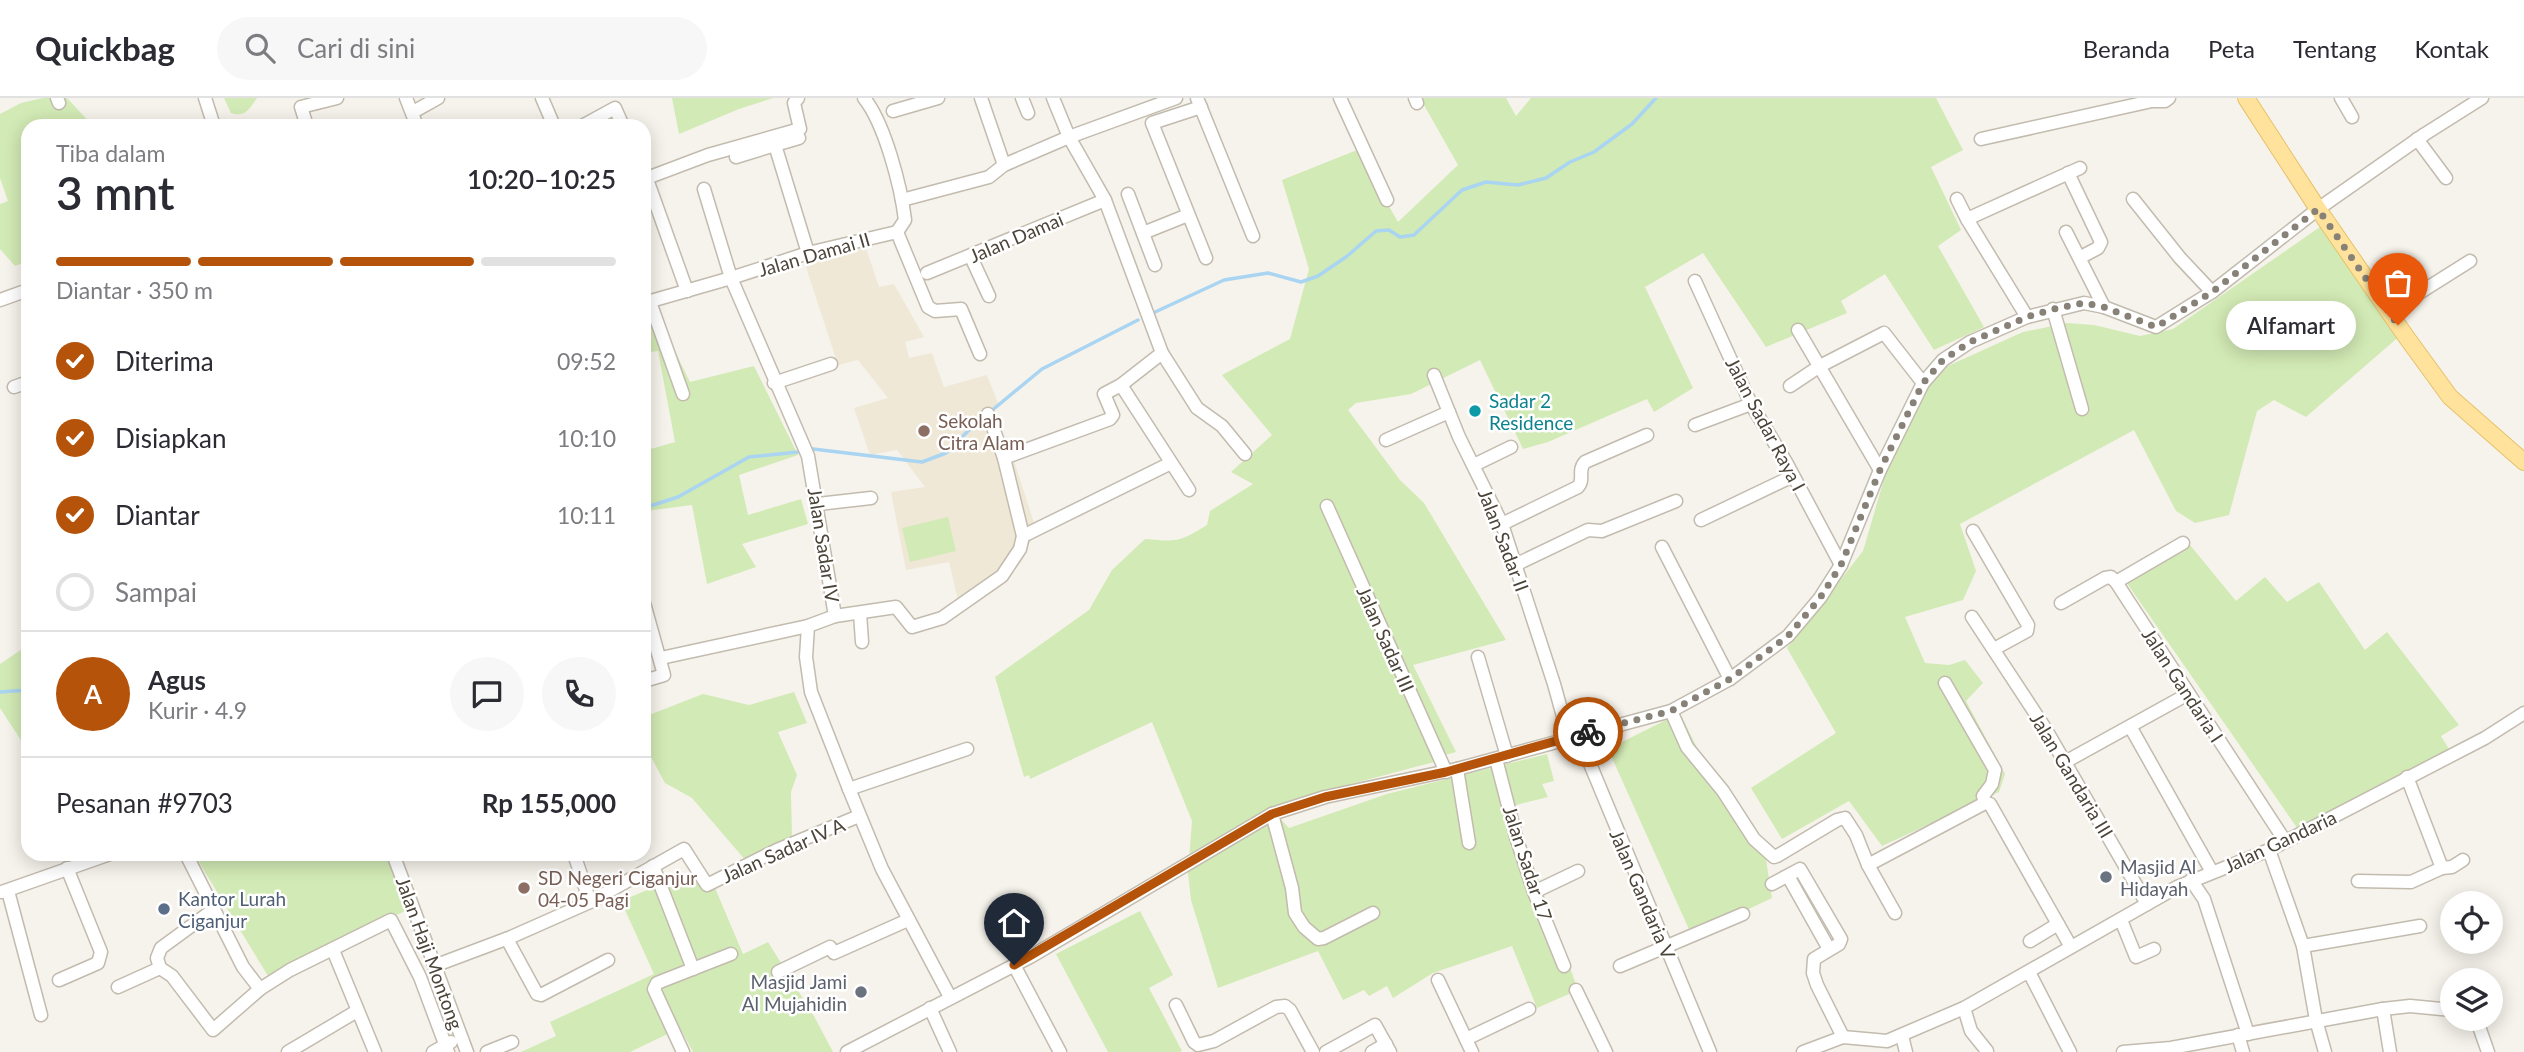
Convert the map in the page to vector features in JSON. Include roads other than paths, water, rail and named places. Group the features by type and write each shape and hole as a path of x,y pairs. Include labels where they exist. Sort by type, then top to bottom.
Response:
{"main road":[{"path":"2246,98 2318,209 2450,397 2524,462"}],"street":[{"path":"205,98 212,119"},
{"path":"304,119 300,107 337,98"},
{"path":"406,98 415,119"},
{"path":"413,112 438,98"},
{"path":"542,98 551,119"},
{"path":"651,172 800,129 794,103 798,98"},
{"path":"864,98 879,120 902,200 905,220 897,232 928,307 935,311 961,309 980,354"},
{"path":"893,111 939,98"},
{"path":"981,98 1004,165"},
{"path":"1022,98 1028,113"},
{"path":"1053,98 1069,137 1105,200 1162,353 1197,408 1222,426 1245,454"},
{"path":"902,200 989,177 1004,165 1069,137 1176,98"},
{"path":"1340,98 1387,200"},
{"path":"2340,98 2352,117"},
{"path":"2081,298 2102,303 2156,327 2212,292 2318,209 2417,139 2482,98"},
{"path":"1981,139 2167,99"},
{"path":"1206,258 1152,123 1199,102 1253,236"},
{"path":"595,119 615,108 620,119"},
{"path":"736,157 799,138"},
{"path":"2417,139 2446,178"},
{"path":"775,145 808,253"},
{"path":"1967,219 2074,171 2101,242 2098,248 2081,257"},
{"path":"651,188 687,290"},
{"name":"Jalan Sadar IV","path":"704,189 731,278 774,383 808,456 818,503 835,616 808,626 806,657 811,692 882,869 950,998"},
{"path":"1128,194 1155,265"},
{"path":"1956,199 2027,317"},
{"path":"2133,199 2180,258 2212,292"},
{"name":"Jalan Damai","path":"927,273 1105,200"},
{"path":"1143,233 1188,215"},
{"name":"Jalan Damai II","path":"651,302 808,253 897,232"},
{"path":"2066,232 2102,303"},
{"path":"971,257 989,296"},
{"path":"2389,312 2470,261"},
{"name":"Jalan Sadar Raya I","path":"1695,281 1751,404 1841,565"},
{"path":"0,300 21,292"},
{"path":"847,1052 1014,965 1184,859 1272,814 1325,797 1452,771 1671,711 1730,679 1788,636 1820,598 1841,565 1880,470 1923,383 1943,360 1970,342 2027,317 2084,303 2102,303"},
{"path":"2053,309 2082,409"},
{"path":"651,313 683,394"},
{"path":"1798,330 1880,470"},
{"path":"1790,386 1819,366 1884,333 1923,383"},
{"path":"1004,458 1110,419 1113,415 1104,394 1121,385 1162,353"},
{"path":"774,383 831,364"},
{"name":"Jalan Sadar II","path":"1434,375 1502,524 1573,737"},
{"path":"14,387 21,384"},
{"path":"1121,385 1189,490"},
{"path":"1695,425 1751,404"},
{"path":"1385,440 1449,412"},
{"path":"835,616 896,607 912,627 942,618 1002,576 1020,549 1023,536 1004,458 988,414"},
{"path":"1502,524 1578,487 1581,482 1580,468 1585,462 1647,435"},
{"path":"1474,465 1511,447"},
{"path":"1023,536 1171,463"},
{"path":"1701,520 1793,476"},
{"path":"818,503 871,498"},
{"path":"1515,565 1588,530 1602,531 1676,501"},
{"name":"Jalan Sadar III","path":"1326,506 1452,771 1469,843"},
{"path":"1973,531 2028,625 2027,631 1994,649"},
{"path":"2061,603 2105,578 2111,577 2116,582 2183,543"},
{"path":"1662,547 1730,679"},
{"name":"Jalan Gandaria I","path":"2116,582 2285,841"},
{"path":"860,613 862,642"},
{"name":"Jalan Gandaria III","path":"1972,617 2065,762 2147,904"},
{"path":"651,626 664,675 651,679"},
{"path":"661,658 808,626"},
{"name":"Jalan Sadar 17","path":"1478,657 1502,758 1517,840 1534,892 1564,966"},
{"path":"1945,683 1995,770 1992,784 1983,796 1985,803 1993,808 2071,947"},
{"path":"2065,762 2131,728 2188,694"},
{"path":"1671,711 1687,747 1723,791 1754,839 1768,853 1775,857 1837,820 1845,818 1895,913"},
{"name":"Jalan Gandaria","path":"1843,1037 1880,1041 1902,1036 1964,1008 2191,880 2269,850 2485,738 2524,713"},
{"path":"2131,728 2212,872"},
{"name":"Jalan Gandaria V","path":"1573,737 1710,1052"},
{"path":"849,789 967,748"},
{"path":"2407,777 2442,868"},
{"path":"1868,864 1985,803"},
{"path":"1272,814 1292,888 1295,913 1304,927 1318,939 1324,938 1373,913"},
{"name":"Jalan Sadar IV A","path":"653,866 684,849 707,885 777,850 859,816"},
{"path":"2269,850 2303,946 2316,1020 2325,1052"},
{"path":"2358,881 2411,882 2442,868 2452,867 2463,860"},
{"path":"41,1015 4,892 88,861"},
{"path":"189,861 243,967 260,989"},
{"name":"Jalan Haji Montong","path":"396,861 467,1052"},
{"path":"576,861 590,902"},
{"path":"434,966 507,939 590,902 653,866 693,969"},
{"path":"59,980 98,963 101,953 67,868"},
{"path":"1772,884 1800,869 1841,939 1839,944 1814,959 1812,973 1843,1037 1802,1052"},
{"path":"1534,892 1578,871"},
{"path":"1788,876 1829,949"},
{"path":"2191,880 2204,899 2243,1035 2243,1052"},
{"path":"213,909 161,948 157,958 160,968 172,976 212,1030 260,989 290,970 391,920 419,977 447,1049"},
{"path":"1620,966 1743,914"},
{"path":"2121,919 2136,957 2154,949"},
{"path":"778,972 830,947 834,953 908,920"},
{"path":"2029,941 2058,924"},
{"path":"2303,946 2420,926"},
{"path":"507,939 537,994 541,995 608,960"},
{"path":"333,950 375,1052"},
{"path":"683,1052 654,989 657,983 732,954"},
{"path":"1014,965 1060,1052"},
{"path":"118,987 160,968"},
{"path":"2029,972 2070,1052"},
{"path":"1438,980 1472,1052"},
{"path":"1576,990 1606,1052"},
{"path":"1176,1005 1194,1042 1208,1048 1282,1005 1290,1010 1313,1052"},
{"path":"2123,1052 2171,1048 2383,1009 2421,1006 2440,1008"},
{"path":"930,1008 950,1052"},
{"path":"1964,1008 1971,1031 1987,1051"},
{"path":"1466,1039 1529,1009"},
{"path":"2383,1009 2390,1052"},
{"path":"288,1052 357,1010"},
{"path":"1326,1052 1375,1025 1388,1048 1372,1052"},
{"path":"2481,1031 2488,1052"},
{"path":"1902,1036 1906,1052"},
{"path":"433,1052 447,1049 461,1038"},
{"path":"487,1052 512,1042"}],"waterway":[{"path":"1153,313 1224,280 1268,273 1301,282 1318,276 1346,257 1376,231 1389,230 1400,237 1414,235 1462,190 1486,182 1518,185 1546,178 1570,162 1594,152 1632,124 1656,98"},
{"path":"813,449 922,462 946,453 973,426 1042,369 1138,320"},
{"path":"651,506 678,497 749,457 798,452"},
{"path":"0,692 21,690"}],"place":[{"name":"Alfamart","path":"2398,325"},
{"name":"Sadar 2 Residence","path":"1475,411"},
{"name":"Sekolah Citra Alam","path":"924,431"},
{"name":"Masjid Al Hidayah","path":"2106,877"},
{"name":"SD Negeri Ciganjur 04-05 Pagi","path":"524,888"},
{"name":"Kantor Lurah Ciganjur","path":"164,909"},
{"name":"Masjid Jami Al Mujahidin","path":"861,992"}]}
